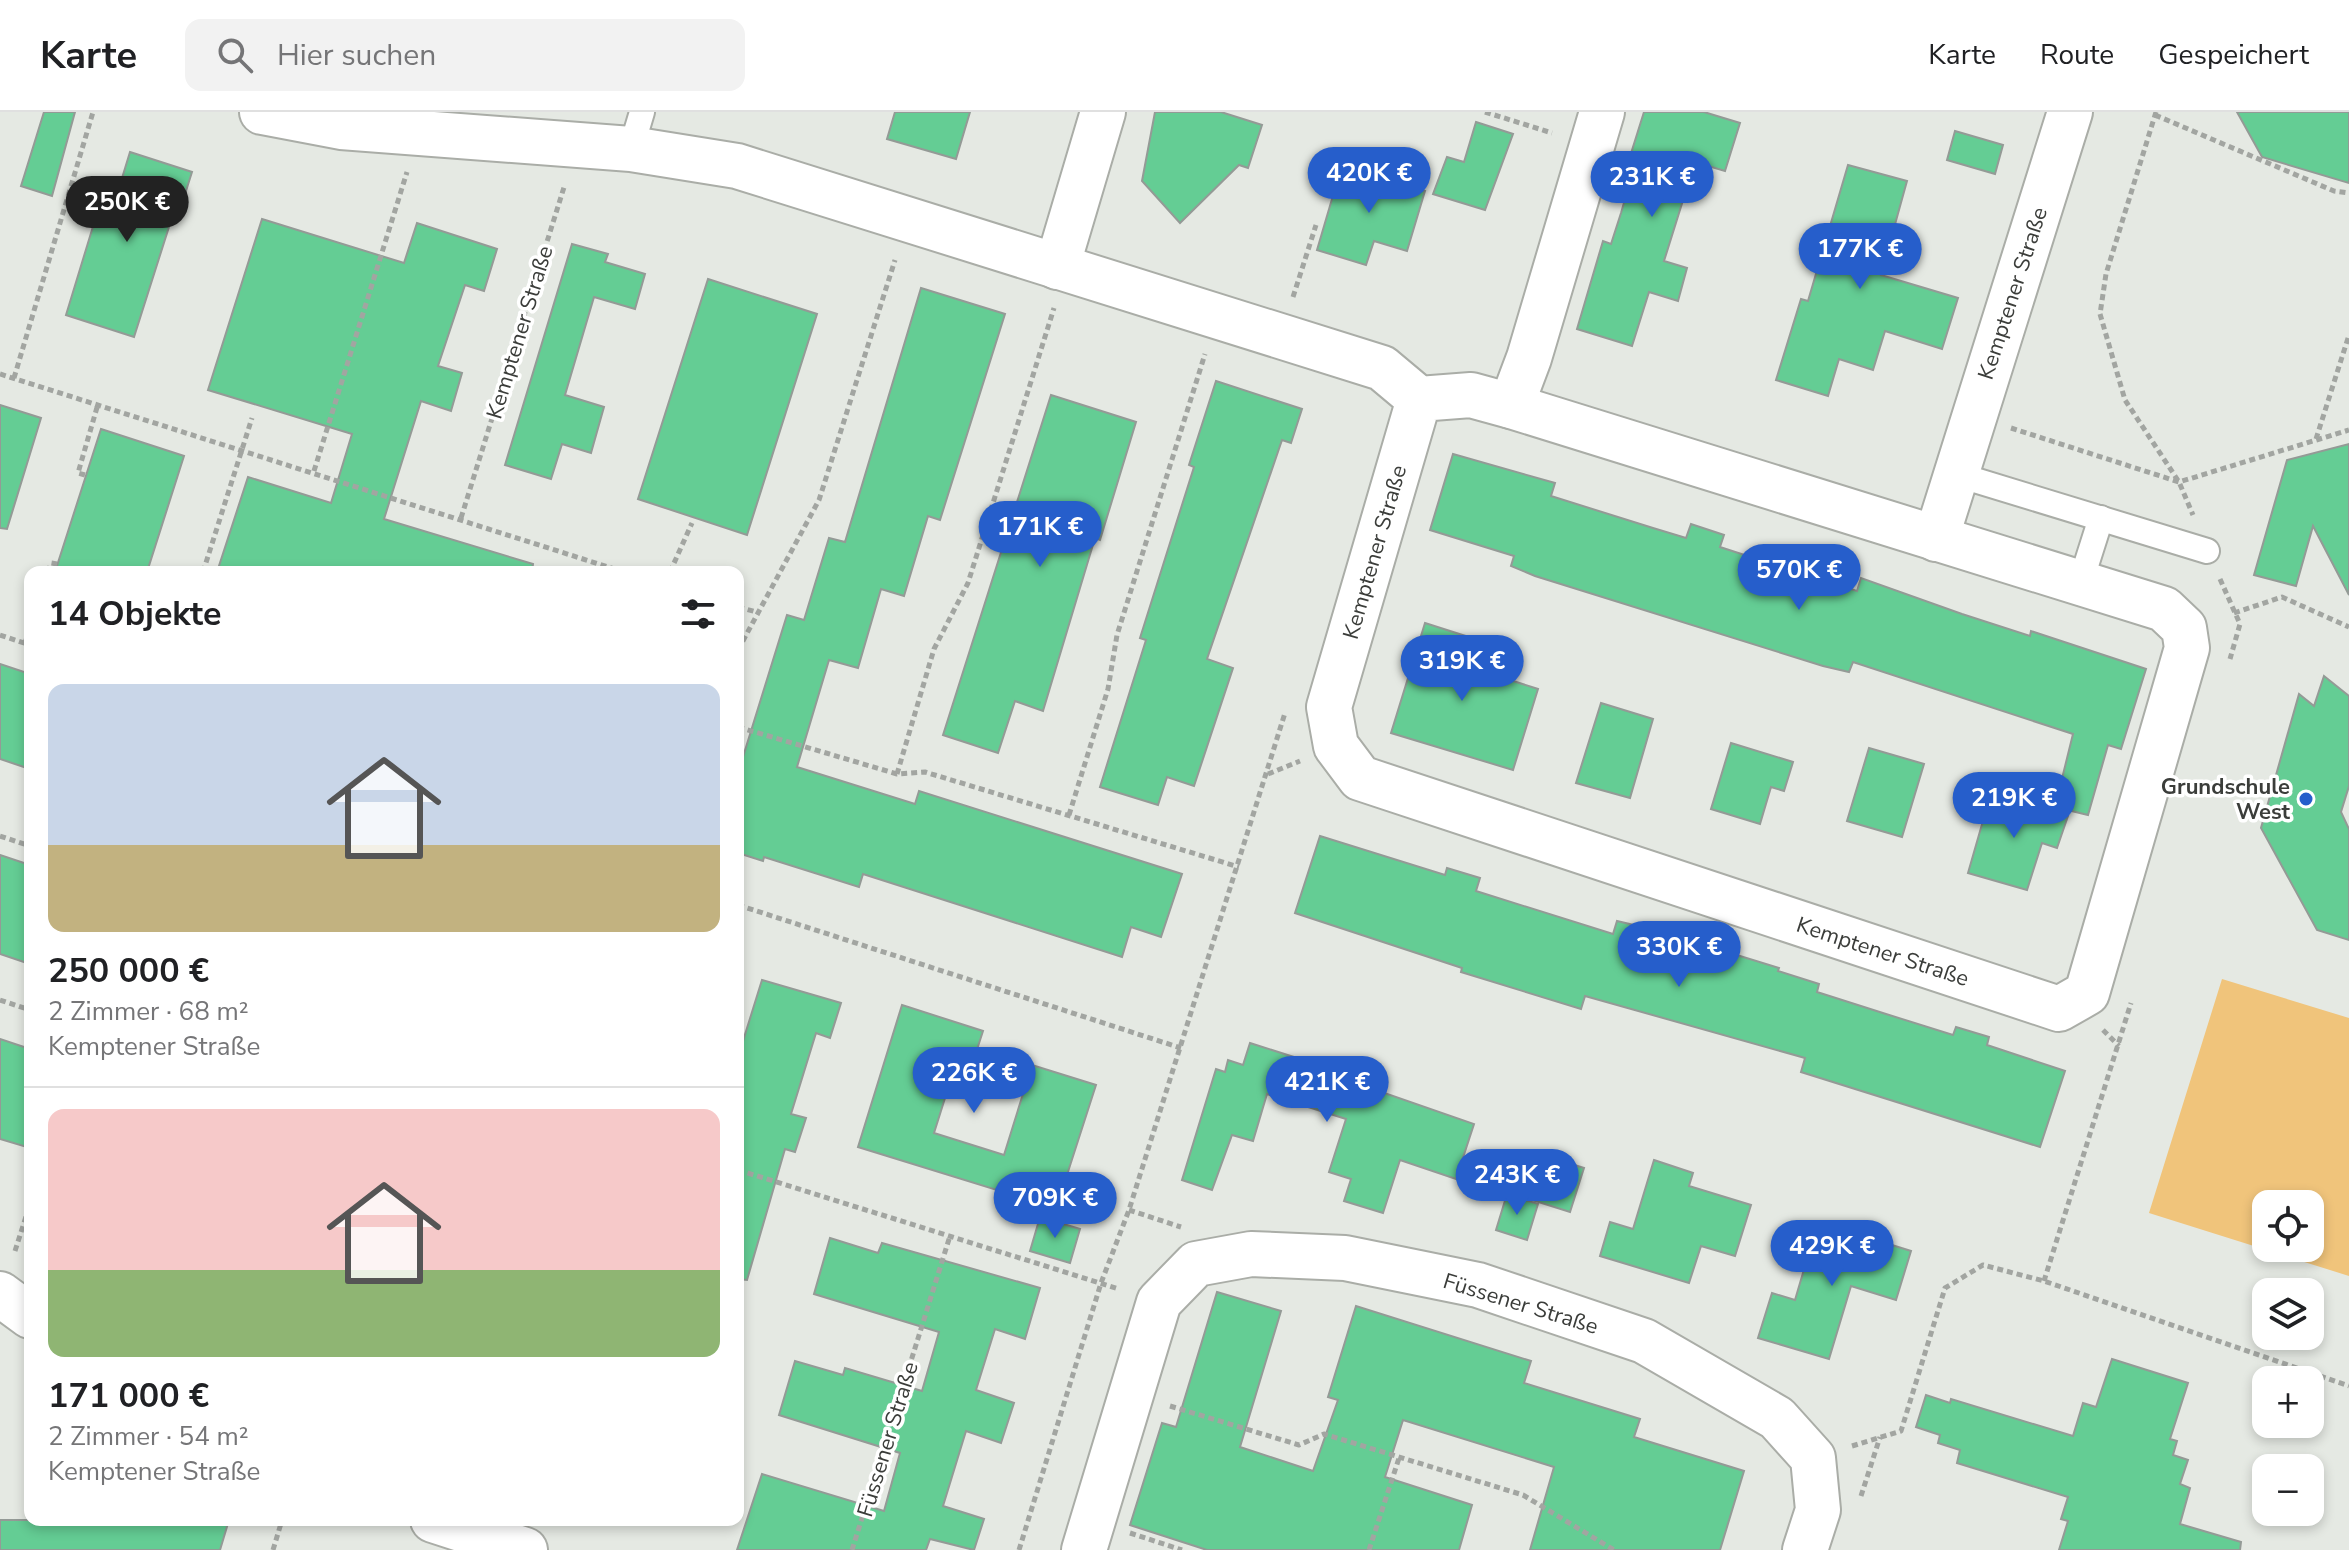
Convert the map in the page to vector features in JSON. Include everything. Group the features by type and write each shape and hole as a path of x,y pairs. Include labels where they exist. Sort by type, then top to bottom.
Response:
{"street":[{"path":"262,112 341,127 577,145 637,131 737,166 908,217 1382,368 1419,399"},
{"path":"1062,268 1103,112"},
{"name":"Kemptener Straße","path":"1936,539 1972,416 2070,112"},
{"path":"1511,406 1529,358 1597,129"},
{"name":"Kemptener Straße","path":"1471,395 1511,406 1936,539 2081,581 2164,609 2184,628 2187,648 2087,993 2059,1009 1360,778 1336,746 1329,707 1419,399 1471,395"},
{"name":"Füssener Straße","path":"1088,1536 1159,1302 1196,1264 1251,1254 1345,1258 1478,1285 1644,1341 1777,1418 1813,1458"},
{"path":"0,1294 24,1312"},
{"path":"1805,1550 1818,1510 1813,1458"},
{"path":"451,1526 525,1550"}],"lane":[{"path":"1955,474 2207,551"},
{"path":"2081,581 2101,518"}],"path":[{"path":"14,378 93,112"},
{"path":"1485,112 1597,129"},
{"path":"2179,482 2125,400 2100,314 2106,274 2155,114 2334,191 2349,193"},
{"path":"314,471 407,176 412,132"},
{"name":"Kemptener Straße","path":"461,518 577,145"},
{"path":"744,640 819,500 908,217"},
{"path":"1280,335 1316,225"},
{"path":"897,774 934,649 968,583 1062,268"},
{"path":"1069,815 1108,689 1117,635 1218,315"},
{"path":"2316,440 2349,335"},
{"path":"0,374 606,566"},
{"path":"85,475 78,473 98,404"},
{"path":"1972,416 2179,482 2349,430"},
{"path":"205,566 252,418"},
{"path":"673,566 692,523"},
{"path":"50,566 51,563 57,564"},
{"path":"2234,613 2282,597 2349,627"},
{"path":"744,609 760,613"},
{"path":"0,635 24,643"},
{"path":"744,729 897,774 925,772 1239,867"},
{"path":"0,836 24,844"},
{"path":"744,907 1181,1048 1129,1210 1101,1283 1019,1550"},
{"path":"0,1000 24,1008"},
{"path":"744,1172 1159,1302"},
{"path":"15,1251 24,1223"},
{"name":"Füssener Straße","path":"852,1550 950,1236"},
{"path":"1813,1458 1901,1431 1945,1288 1983,1265 2044,1281 2349,1386"},
{"path":"1131,1394 1299,1445 1324,1434 1400,1455 1523,1495 1614,1550"},
{"path":"1369,1550 1400,1455"},
{"path":"273,1550 280,1526"},
{"path":"1088,1536 1182,1550"}],"shaded area":[{"path":"2222,979 2349,1018 2349,1276 2305,1262 2324,1262 2324,1190 2252,1190 2252,1245 2149,1213"}],"building":[{"path":"44,112 75,112 52,196 21,186"},
{"path":"895,112 970,112 956,159 887,139"},
{"path":"1155,112 1221,112 1262,125 1248,168 1239,165 1180,223 1142,181"},
{"path":"1644,112 1704,112 1740,123 1725,171 1695,162 1664,261 1687,268 1678,301 1649,292 1632,346 1577,329 1603,241 1611,244 1621,213 1630,182 1623,179"},
{"path":"2237,112 2349,112 2349,183 2262,157"},
{"path":"1476,122 1513,134 1485,210 1433,194 1447,157 1464,162"},
{"path":"1955,131 2003,145 1995,174 1947,160"},
{"path":"130,152 192,172 180,210 175,208 134,337 66,315 106,184 119,188"},
{"path":"1342,165 1425,191 1407,251 1374,241 1366,265 1317,250"},
{"path":"1848,165 1907,181 1881,275 1958,298 1942,349 1885,331 1873,370 1839,359 1828,396 1776,380 1801,299 1808,301"},
{"path":"262,219 404,263 417,223 497,249 484,291 465,285 438,366 462,373 451,411 421,401 384,519 533,566 219,566 248,477 331,503 352,434 208,390"},
{"path":"572,244 608,254 605,262 645,274 635,309 594,297 565,395 604,407 591,453 562,444 551,479 505,465"},
{"path":"708,279 817,314 747,535 638,499"},
{"path":"921,288 1005,314 940,520 928,516 904,596 881,589 858,668 829,660 797,767 915,804 919,791 1182,874 1161,937 1131,927 1122,957 863,874 859,887 764,857 763,861 744,855 744,754 787,615 804,620 829,538 845,542"},
{"path":"1216,381 1302,409 1291,443 1282,440 1207,659 1233,668 1194,786 1167,777 1158,805 1100,787 1146,640 1140,638 1194,467 1189,465"},
{"path":"1051,395 1136,422 1100,540 1095,538 1043,711 1015,701 998,753 943,735"},
{"path":"0,405 41,418 7,529 0,528"},
{"path":"101,429 184,456 149,566 57,566"},
{"path":"2349,444 2349,595 2313,526 2296,586 2254,575 2287,460"},
{"path":"1453,454 1555,483 1551,496 1653,528 1686,538 1691,524 1724,535 1720,547 1791,570 1857,591 1861,578 2030,636 2031,631 2146,669 2121,749 2108,745 2088,815 2055,807 2073,734 1853,662 1849,672 1823,666 1535,576 1511,566 1514,556 1430,530"},
{"path":"1425,623 1475,639 1467,666 1538,689 1513,770 1391,733"},
{"path":"0,664 24,672 24,767 0,759"},
{"name":"Grundschule West","path":"2324,676 2349,696 2349,786 2341,812 2349,829 2349,940 2317,930 2261,828 2299,694 2314,706"},
{"path":"1601,703 1653,719 1630,798 1576,783"},
{"path":"1731,743 1793,762 1784,791 1771,787 1760,824 1711,809"},
{"path":"1869,748 1924,764 1902,837 1847,821"},
{"path":"1991,793 2068,816 2057,848 2042,843 2027,890 1968,873"},
{"path":"1320,836 1445,875 1447,868 1480,878 1476,891 1613,934 1617,921 1659,931 1779,968 1778,971 1819,984 1817,992 1953,1035 1956,1027 1989,1037 1987,1045 2065,1071 2040,1147 1801,1072 1805,1058 1585,996 1581,1009 1461,972 1462,968 1295,913"},
{"path":"0,855 24,863 24,962 0,954"},
{"path":"762,980 841,1003 830,1038 816,1033 791,1114 806,1118 795,1152 785,1149 747,1280 744,1280 744,1038"},
{"path":"902,1005 983,1031 972,1065 957,1060 934,1133 1004,1155 1032,1065 1096,1085 1066,1178 1078,1182 1068,1212 858,1147"},
{"path":"0,1039 24,1047 24,1146 0,1139"},
{"path":"1250,1043 1322,1066 1321,1071 1474,1124 1456,1179 1400,1160 1383,1213 1344,1201 1351,1179 1329,1172 1346,1119 1267,1094 1253,1141 1232,1135 1212,1190 1182,1180 1216,1069 1225,1072 1228,1060 1243,1065"},
{"path":"1529,1151 1584,1168 1570,1212 1516,1195"},
{"path":"1654,1160 1693,1173 1689,1186 1751,1205 1735,1256 1701,1246 1689,1283 1600,1256 1610,1222 1633,1229"},
{"path":"1507,1194 1538,1204 1527,1240 1496,1230"},
{"path":"1040,1217 1080,1229 1070,1263 1030,1251"},
{"path":"1818,1222 1911,1251 1896,1300 1851,1286 1829,1359 1758,1338 1772,1293 1795,1300"},
{"path":"830,1238 878,1253 882,1243 1040,1288 1025,1339 995,1329 976,1390 1014,1403 1001,1443 966,1431 943,1506 984,1519 974,1550 930,1539 926,1550 737,1550 762,1474 884,1511 900,1453 779,1415 795,1361 843,1375 845,1368 922,1391 939,1332 814,1294"},
{"path":"1217,1292 1281,1311 1240,1447 1313,1471 1338,1400 1328,1397 1356,1306 1531,1361 1524,1383 1640,1419 1634,1437 1744,1471 1720,1550 1530,1550 1554,1467 1403,1420 1385,1477 1472,1505 1459,1550 1207,1550 1130,1525 1162,1423 1176,1427"},
{"path":"2112,1359 2188,1383 2170,1439 2177,1441 2173,1455 2188,1460 2180,1484 2190,1488 2180,1524 2241,1542 2240,1550 2059,1550 2068,1521 2061,1519 2068,1497 1957,1463 1960,1450 1938,1443 1940,1435 1916,1427 1926,1395 1950,1403 1951,1399 2073,1436 2083,1403 2096,1407"},
{"path":"0,1520 24,1520 24,1526 227,1526 220,1550 0,1550"}],"place":[{"name":"Grundschule West","path":"2306,799"}]}
